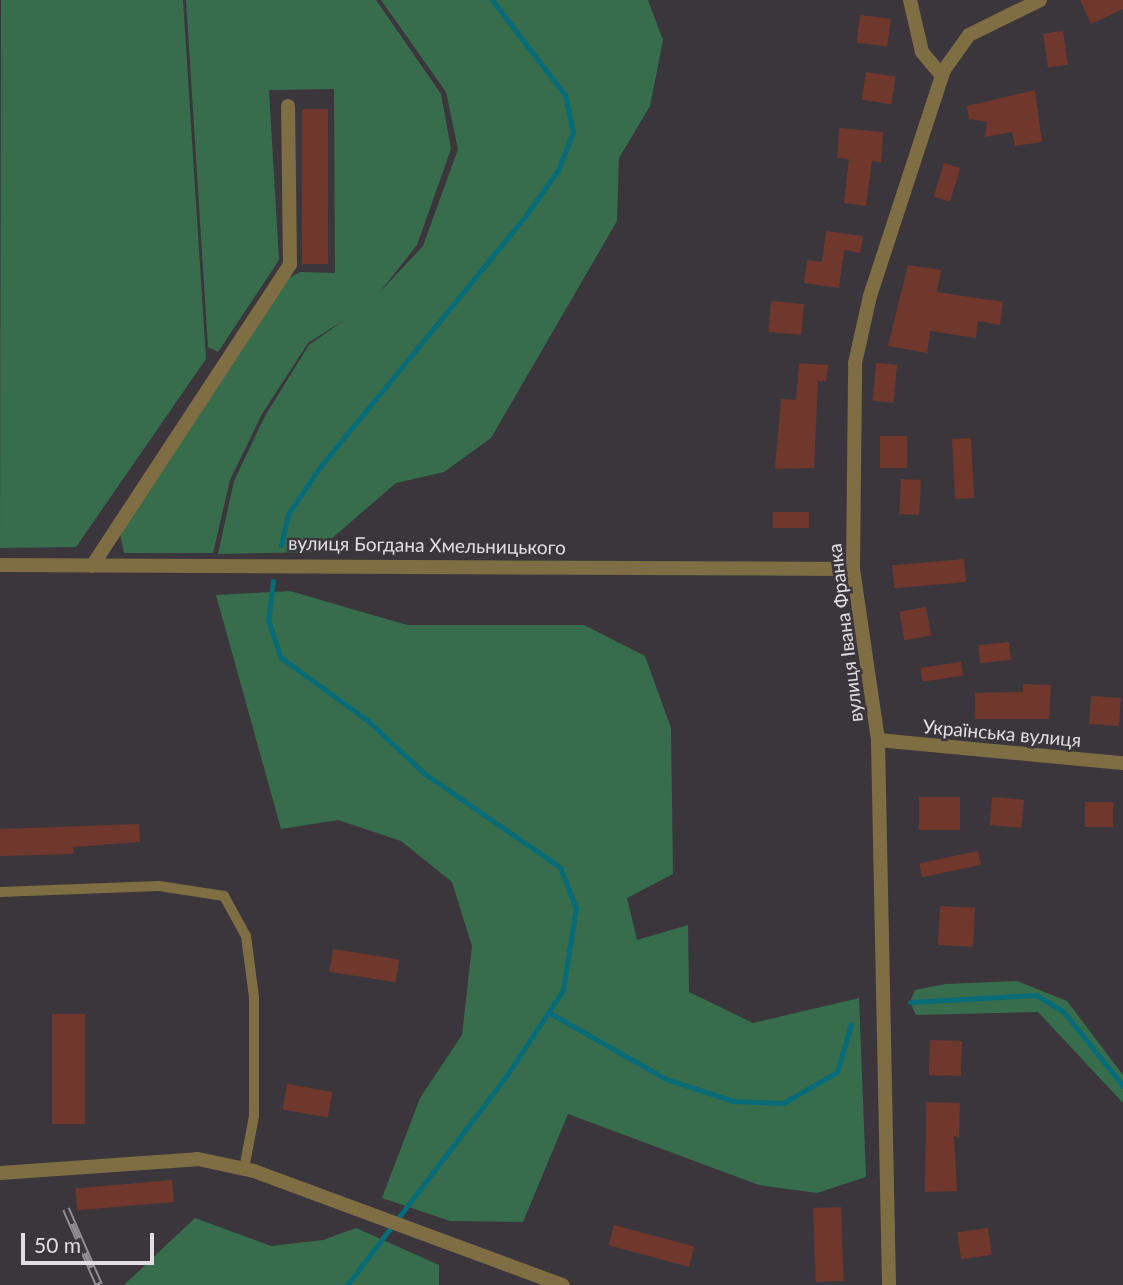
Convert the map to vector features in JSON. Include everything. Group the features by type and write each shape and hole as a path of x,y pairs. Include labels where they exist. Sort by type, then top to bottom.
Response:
{"street":[{"path":"910,0 922,52 942,76"},
{"name":"вулиця Івана Франка","path":"889,1285 878,740 853,569 856,363 870,296 942,76 969,35 1040,0"},
{"path":"92,566 290,264 288,106"},
{"name":"вулиця Богдана Хмельницького","path":"0,565 267,562 853,569"},
{"name":"Українська вулиця","path":"878,740 1123,764"},
{"path":"0,1173 140,1160 198,1159 244,1169 563,1285"}],"lane":[{"path":"0,891 159,886 224,896 246,936 254,998 254,1116 244,1169"}],"green space":[{"path":"1,0 183,0 206,359 76,547 0,548"},
{"path":"186,0 376,0 441,94 451,149 417,245 379,293 423,246 458,149 446,92 381,0 648,0 663,40 650,106 619,158 617,221 491,438 444,472 396,483 316,552 218,554 234,481 265,416 309,345 347,318 308,343 262,414 230,480 213,553 124,553 120,534 289,278 300,272 335,273 334,89 269,90 279,260 218,352 208,347"},
{"path":"290,591 407,625 584,625 645,656 671,728 673,874 627,898 637,940 688,925 689,992 753,1023 859,998 866,1177 817,1193 759,1185 568,1114 523,1222 450,1221 382,1198 420,1098 462,1035 472,946 452,882 401,841 338,820 281,829 216,595"},
{"path":"1017,981 1067,1001 1123,1075 1123,1103 1038,1012 916,1015 910,1002 915,990 946,984"},
{"path":"195,1218 271,1246 323,1240 356,1228 439,1265 439,1285 124,1285"}],"building":[{"path":"1080,0 1123,0 1123,9 1091,24"},
{"path":"860,15 891,19 887,47 857,43"},
{"path":"1063,31 1068,65 1048,67 1043,34"},
{"path":"866,72 896,77 891,104 862,100"},
{"path":"1035,90 1042,142 1015,146 1012,132 985,137 987,122 969,119 967,106"},
{"path":"302,109 328,109 328,264 302,264"},
{"path":"839,128 883,132 881,162 872,161 866,206 844,203 849,159 837,158"},
{"path":"944,163 960,168 950,201 934,196"},
{"path":"826,231 863,236 860,253 844,250 839,288 804,283 807,260 822,262"},
{"path":"908,265 941,270 937,292 1003,302 1000,325 978,321 976,338 930,331 927,353 888,346"},
{"path":"771,301 804,304 801,335 768,332"},
{"path":"799,363 828,365 826,381 818,381 814,468 775,469 781,399 796,400"},
{"path":"876,363 897,365 894,403 873,401"},
{"path":"880,436 907,436 907,468 880,468"},
{"path":"971,438 974,498 955,499 952,439"},
{"path":"901,479 921,480 919,515 899,514"},
{"path":"773,512 809,512 809,528 773,528"},
{"path":"964,559 966,582 894,588 892,565"},
{"path":"926,607 931,636 904,640 899,612"},
{"path":"1009,642 1011,660 980,663 978,645"},
{"path":"961,662 963,676 922,682 920,668"},
{"path":"1023,684 1051,685 1049,719 975,719 975,693 1023,692"},
{"path":"1091,696 1121,698 1119,726 1089,724"},
{"path":"919,797 960,797 960,830 919,830"},
{"path":"992,797 1024,800 1021,828 990,825"},
{"path":"1085,802 1113,802 1113,827 1085,827"},
{"path":"139,824 140,842 73,847 73,854 0,856 0,829"},
{"path":"978,851 981,865 922,877 919,863"},
{"path":"940,906 975,908 973,947 938,945"},
{"path":"333,949 399,959 396,982 329,972"},
{"path":"52,1014 85,1014 85,1124 52,1124"},
{"path":"930,1040 962,1041 961,1076 929,1075"},
{"path":"287,1084 332,1092 328,1118 282,1110"},
{"path":"926,1102 960,1103 959,1137 954,1136 957,1191 925,1192"},
{"path":"172,1180 174,1202 77,1210 75,1188"},
{"path":"841,1207 844,1281 816,1282 813,1208"},
{"path":"614,1225 694,1246 689,1267 609,1245"},
{"path":"988,1228 992,1255 961,1259 957,1232"}],"waterway":[{"path":"281,545 288,514 320,467 526,215 558,170 573,132 565,95 492,0"},
{"path":"273,581 268,619 280,657 367,720 425,774 560,867 576,908 563,990 507,1075 347,1285"},
{"path":"910,1002 1036,995 1063,1011 1123,1086"},
{"path":"548,1012 666,1079 733,1101 783,1103 837,1072 851,1024"}],"railway":[{"path":"66,1209 99,1285"}]}
